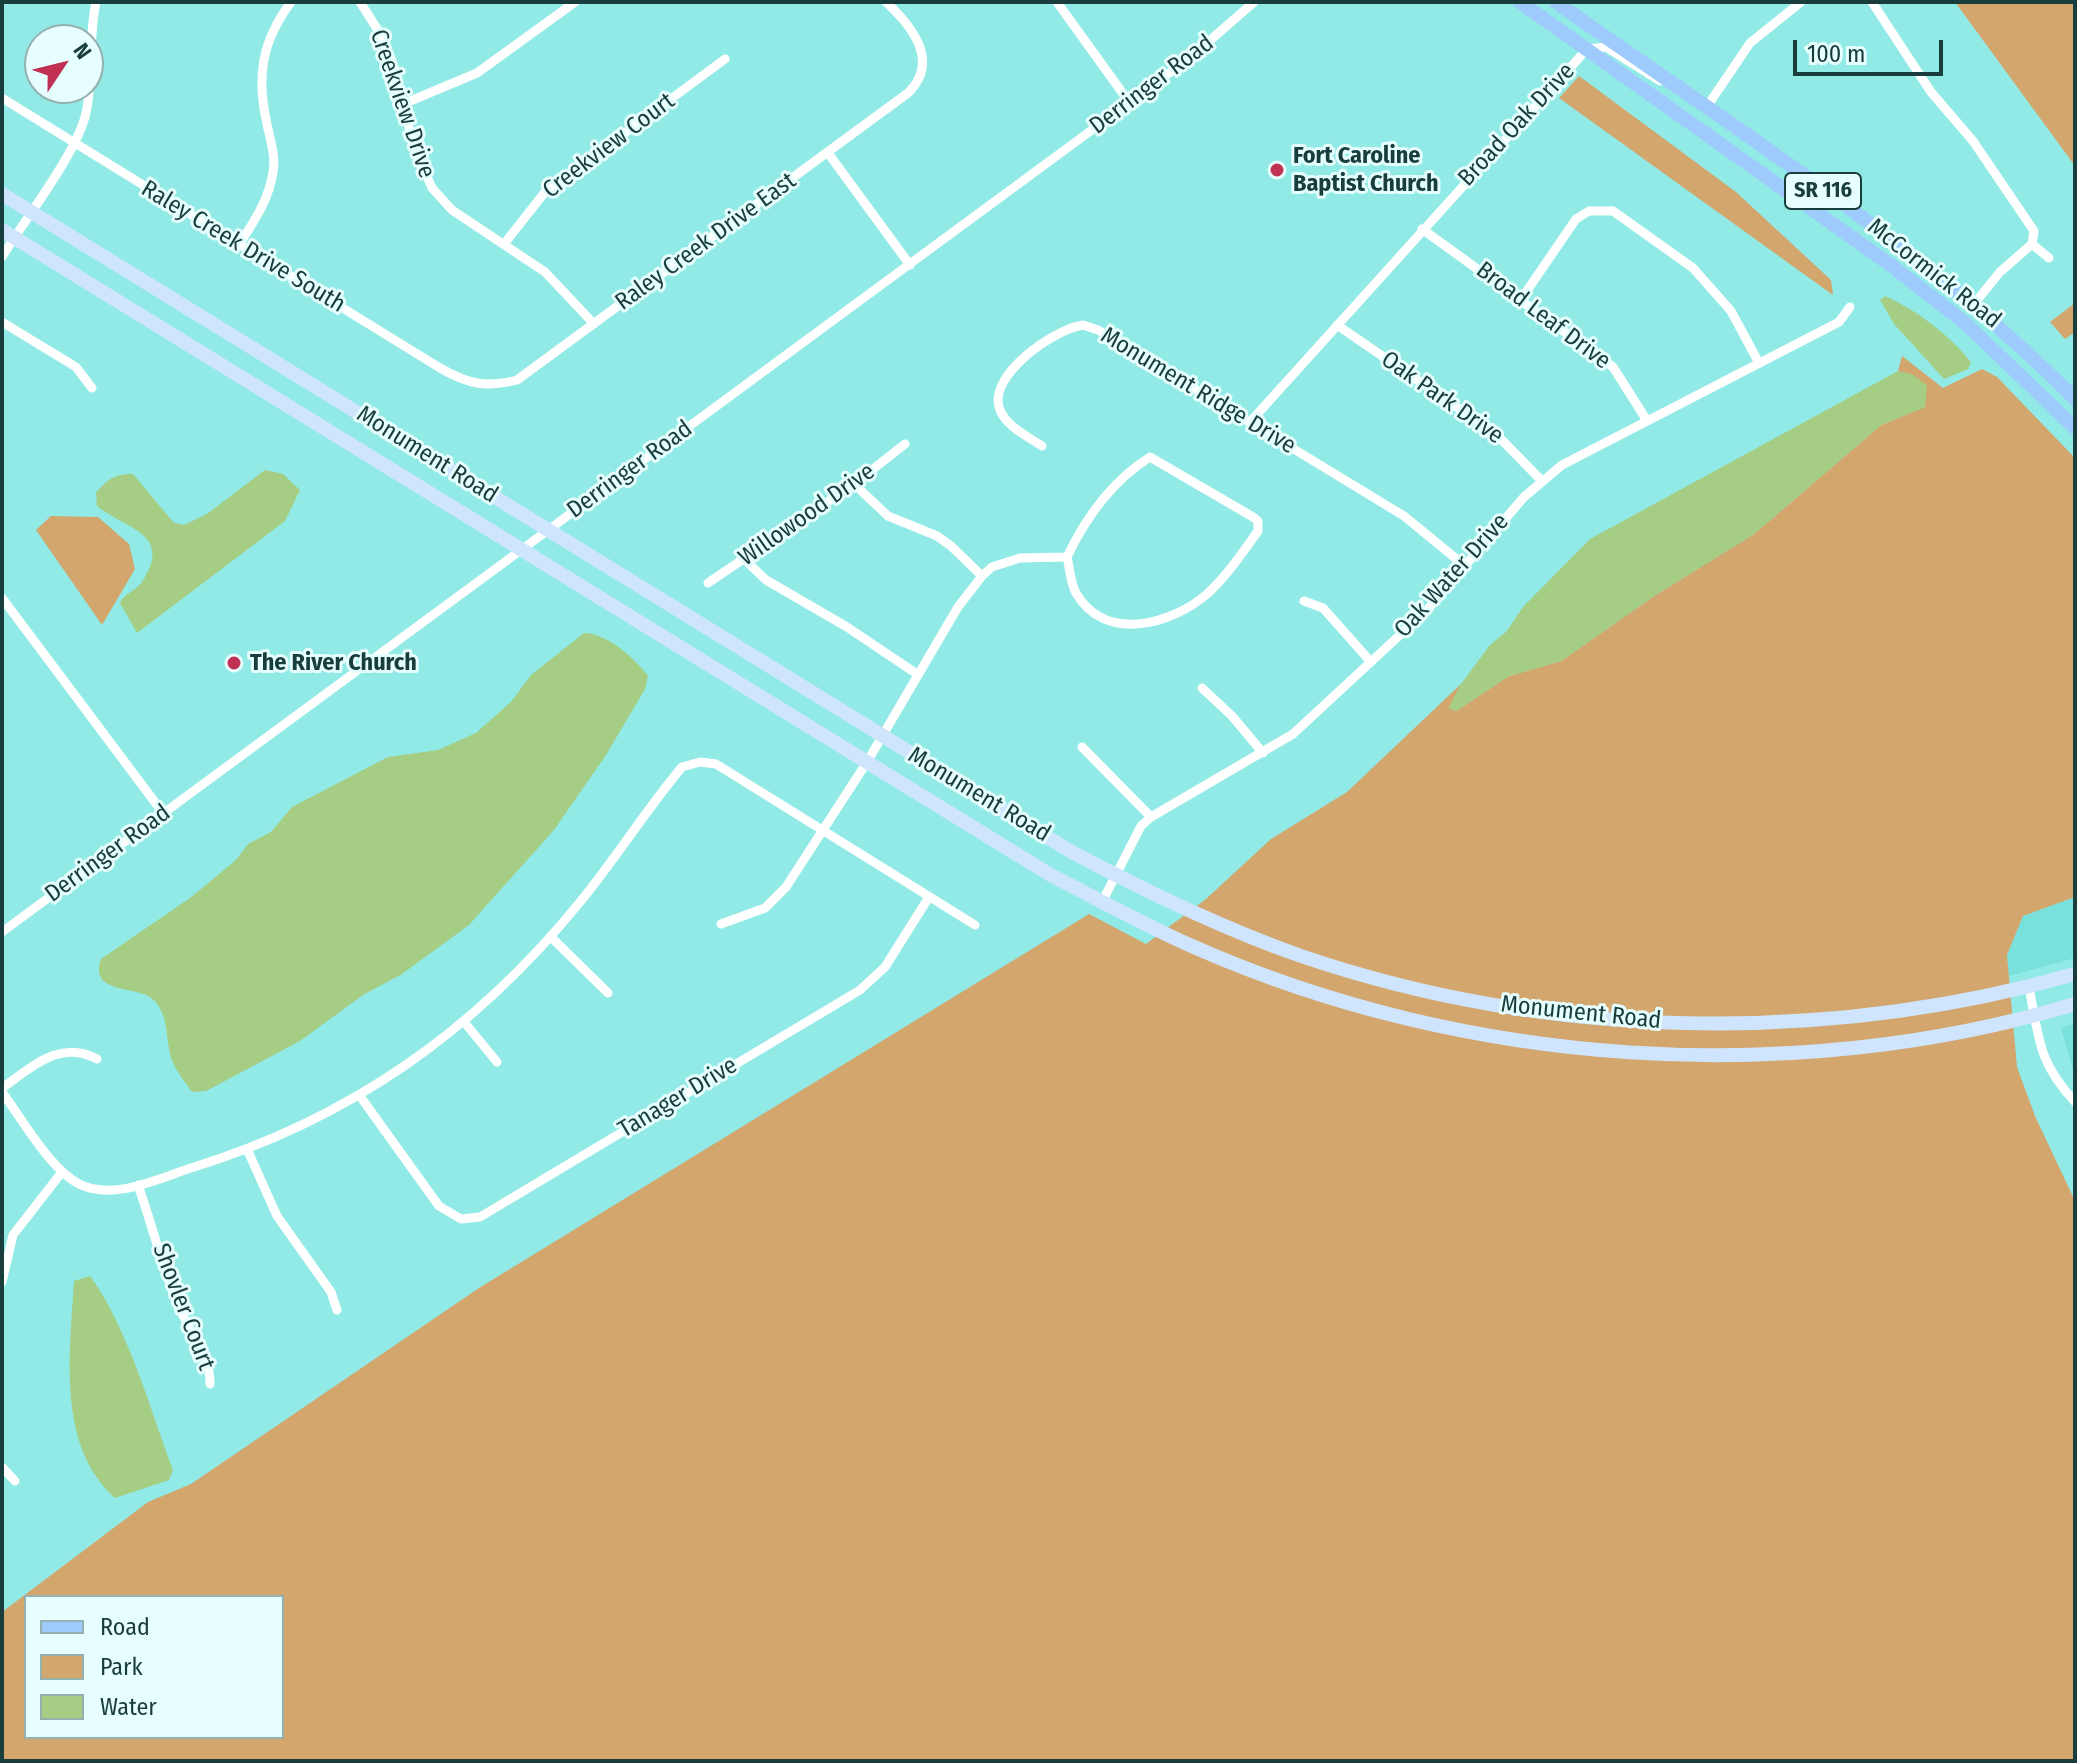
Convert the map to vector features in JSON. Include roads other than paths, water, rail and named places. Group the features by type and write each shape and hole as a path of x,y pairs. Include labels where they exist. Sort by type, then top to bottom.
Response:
{"main road":[{"name":"McCormick Road","path":"1520,2 1892,266 2025,377 2075,428"},
{"name":"McCormick Road","path":"1556,2 1902,246 1974,304 2075,399"},
{"name":"Monument Road","path":"2,194 882,736 1116,875 1241,933 1342,969 1480,1002 1595,1018 1665,1023 1805,1021 1879,1014 2029,987 2075,974"},
{"name":"Monument Road","path":"8,234 1049,874 1196,948 1321,993 1428,1022 1548,1043 1665,1053 1753,1054 1883,1044 2035,1016 2075,1004"},
{"path":"1992,348 2029,353"},
{"path":"2025,377 2036,374 2052,376"}],"street":[{"path":"2,257 8,234 30,211 73,143 86,115 91,26 96,2"},
{"path":"239,245 265,201 274,170 260,91 261,61 273,28 291,2"},
{"name":"Creekview Drive","path":"360,2 383,38 412,141 432,188 452,210 545,272 594,324"},
{"path":"403,104 477,73 575,2"},
{"name":"Raley Creek Drive East","path":"489,386 517,380 916,85 921,77 924,52 886,2"},
{"path":"1057,2 1129,102"},
{"name":"Derringer Road","path":"2,932 910,265 1223,32 1254,2"},
{"path":"1706,108 1750,43 1801,2"},
{"path":"1872,2 1931,92 1973,141 2034,231 2032,244 2000,272 1974,304"},
{"name":"Broad Oak Drive","path":"1251,421 1587,49 1606,47 1649,76 1678,88"},
{"name":"Creekview Court","path":"504,244 545,192 725,59"},
{"name":"Raley Creek Drive South","path":"2,98 440,368 462,380 489,386"},
{"path":"828,153 910,265"},
{"path":"1522,298 1576,219 1598,209 1623,217 1693,268 1731,311 1759,363"},
{"name":"Broad Leaf Drive","path":"1422,229 1522,298 1613,367 1646,419"},
{"path":"2032,244 2049,258"},
{"name":"Oak Water Drive","path":"1102,902 1141,826 1151,817 1293,734 1428,609 1541,480 1581,453 1839,322 1850,307"},
{"path":"2,322 76,367 92,388"},
{"name":"Monument Ridge Drive","path":"1042,446 1005,420 997,402 999,389 1014,367 1052,338 1083,325 1098,330 1251,421 1404,516 1465,566"},
{"name":"Oak Park Drive","path":"1337,325 1496,434 1541,480"},
{"name":"Willowood Drive","path":"708,583 854,484 905,444"},
{"path":"1150,457 1258,521 1258,531 1228,573 1205,595 1156,620 1136,625 1113,623 1090,610 1074,590 1067,557 1101,501 1132,468 1150,457"},
{"path":"854,484 888,516 930,532 951,546 982,576"},
{"path":"721,924 750,915 777,898 867,762 958,607 982,576 992,567 1020,558 1067,557"},
{"path":"744,559 766,580 847,627 917,674"},
{"path":"2,598 163,813"},
{"path":"1304,601 1323,608 1371,662"},
{"path":"1202,688 1232,716 1263,753"},
{"path":"1082,747 1151,817"},
{"path":"97,1059 87,1054 60,1051 2,1090 62,1172 91,1189 121,1189 138,1185 300,1128 360,1096 465,1023 511,981 604,871 682,767 700,762 716,764 975,925"},
{"name":"Tanager Drive","path":"360,1096 446,1212 461,1219 480,1217 860,990 885,967 929,897"},
{"path":"551,937 608,993"},
{"path":"2029,987 2041,1053 2051,1076 2075,1102"},
{"path":"465,1023 497,1062"},
{"path":"247,1149 277,1216 331,1292 337,1310"},
{"path":"2,1282 13,1235 62,1172"},
{"name":"Shovler Court","path":"138,1185 174,1296 188,1329 211,1369 210,1384"},
{"path":"2,1467 15,1481"}],"water":[{"path":"1885,296 1921,316 1942,333 1971,362 1968,369 1944,379 1894,324 1880,300"},
{"path":"1898,371 1913,375 1927,385 1925,407 1881,425 1754,534 1654,596 1561,661 1509,676 1456,711 1449,708 1461,684 1490,645 1506,632 1523,607 1590,539"},
{"path":"265,470 283,474 300,490 285,521 137,633 120,603 142,582 151,566 153,553 142,534 97,506 96,493 112,478 133,474 174,523 184,525 207,514"},
{"path":"584,633 601,637 619,648 648,676 645,689 606,755 554,830 469,925 402,974 363,995 300,1041 206,1091 192,1092 172,1060 160,1008 148,996 108,984 99,971 101,959 190,898 236,860 248,844 271,832 292,807 388,757 438,750 476,733 511,702 531,675"},
{"path":"90,1276 127,1344 173,1470 169,1480 115,1498 96,1476 83,1452 71,1396 70,1337 74,1281"}],"place":[{"name":"Fort Caroline Baptist Church","path":"1277,170"},
{"name":"The River Church","path":"234,663"}]}
